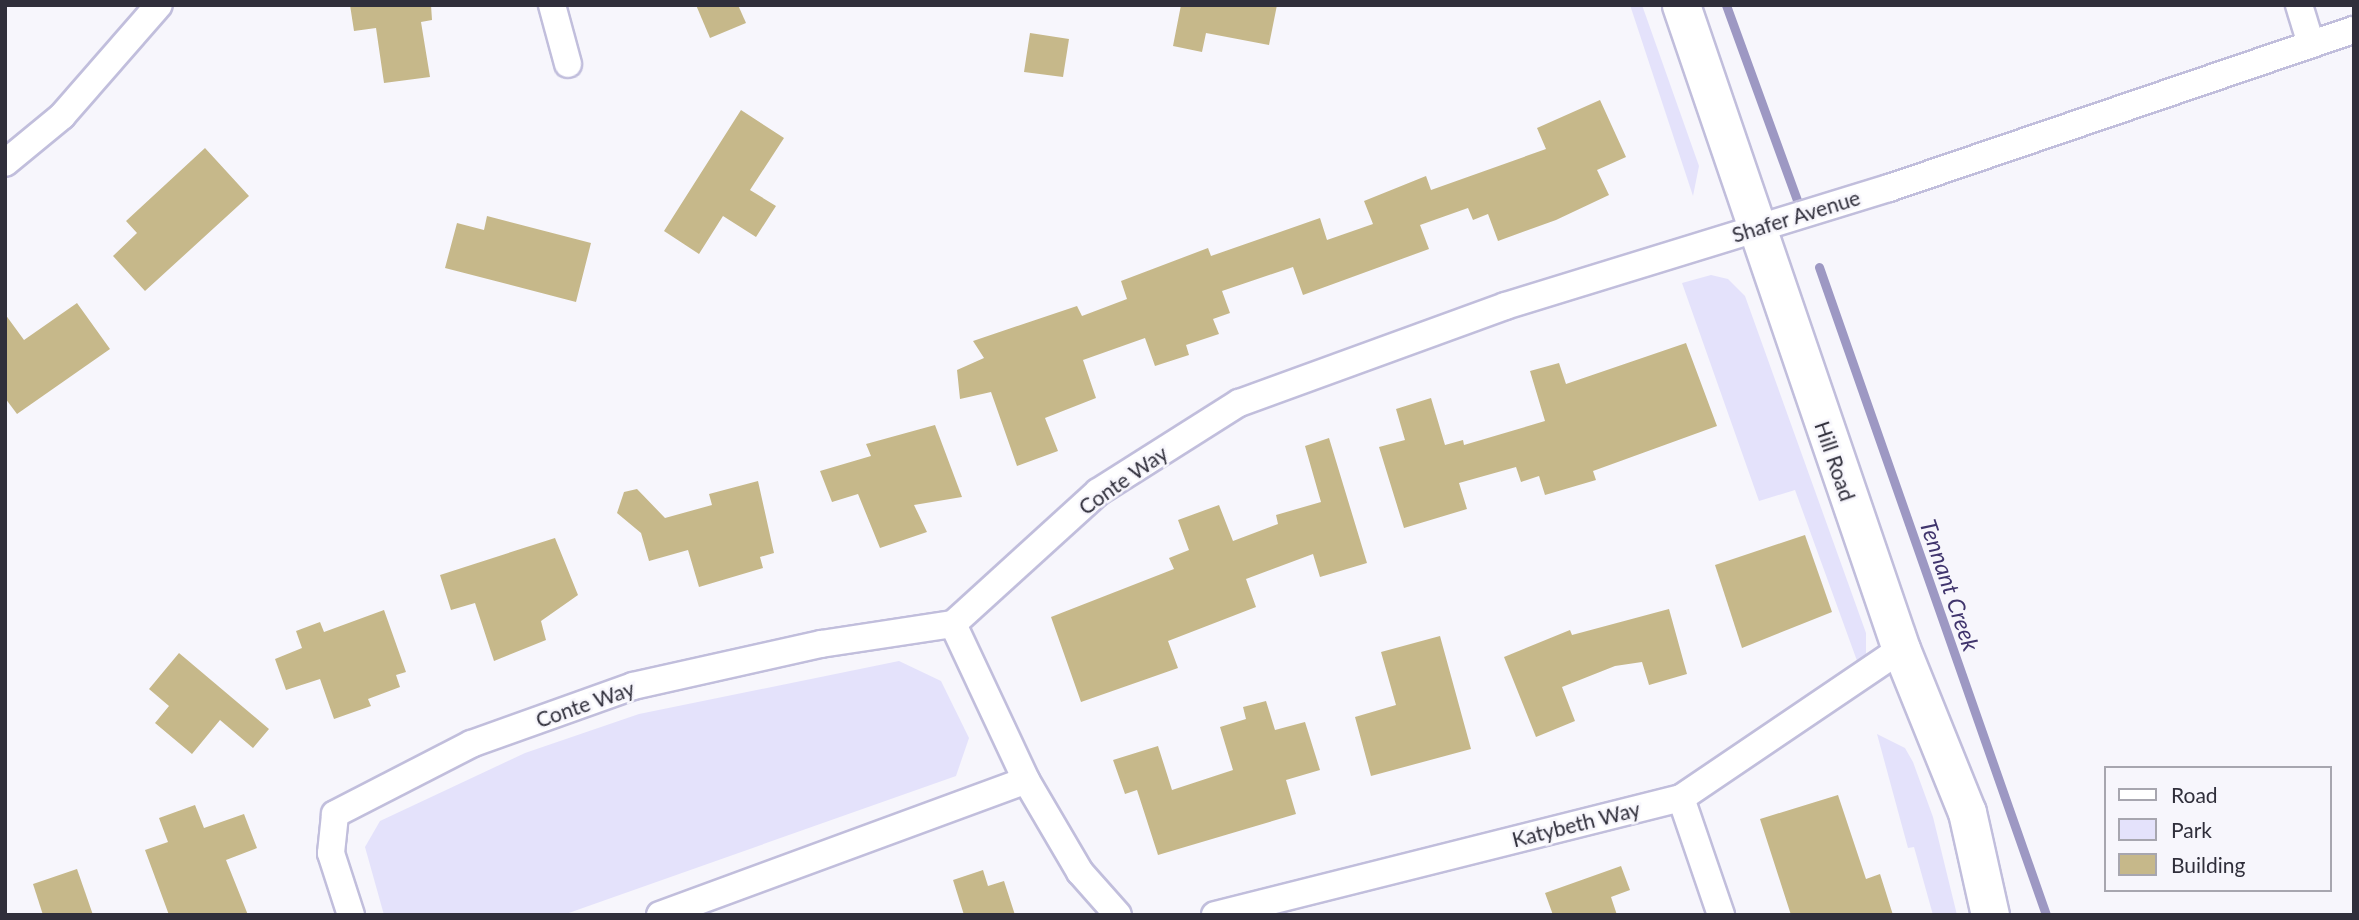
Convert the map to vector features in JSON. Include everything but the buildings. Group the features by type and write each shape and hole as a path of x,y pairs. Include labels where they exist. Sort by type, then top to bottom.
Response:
{"main road":[{"name":"Hill Road","path":"1681,5 1754,229 1901,649 1967,812 1990,915"}],"street":[{"path":"5,163 62,116 159,5"},
{"path":"552,5 568,64"},
{"path":"2299,5 2311,44"},
{"name":"Shafer Avenue","path":"1239,403 1505,306 1754,229 2354,30"},
{"name":"Conte Way","path":"351,915 331,853 335,814 471,744 633,686 821,645 953,624 1098,492 1239,403"},
{"path":"953,624 1026,780 1080,872 1118,915"},
{"name":"Katybeth Way","path":"1215,915 1292,904 1681,798 1901,649"},
{"path":"660,915 1026,780"},
{"path":"1681,798 1721,915"}],"green space":[{"path":"1630,5 1642,5 1699,166 1693,196"},
{"path":"1711,275 1728,279 1745,296 1866,633 1866,658 1860,669 1795,490 1759,501 1682,283"},
{"path":"899,661 941,681 969,738 956,776 563,915 384,915 365,847 380,821 525,753 639,714"},
{"path":"1877,734 1905,748 1913,762 1933,817 1957,915 1933,915 1914,847 1908,848"}],"waterway":[{"name":"Tennant Creek","path":"1726,5 1801,211"},
{"name":"Tennant Creek","path":"1819,267 2046,915"}]}
